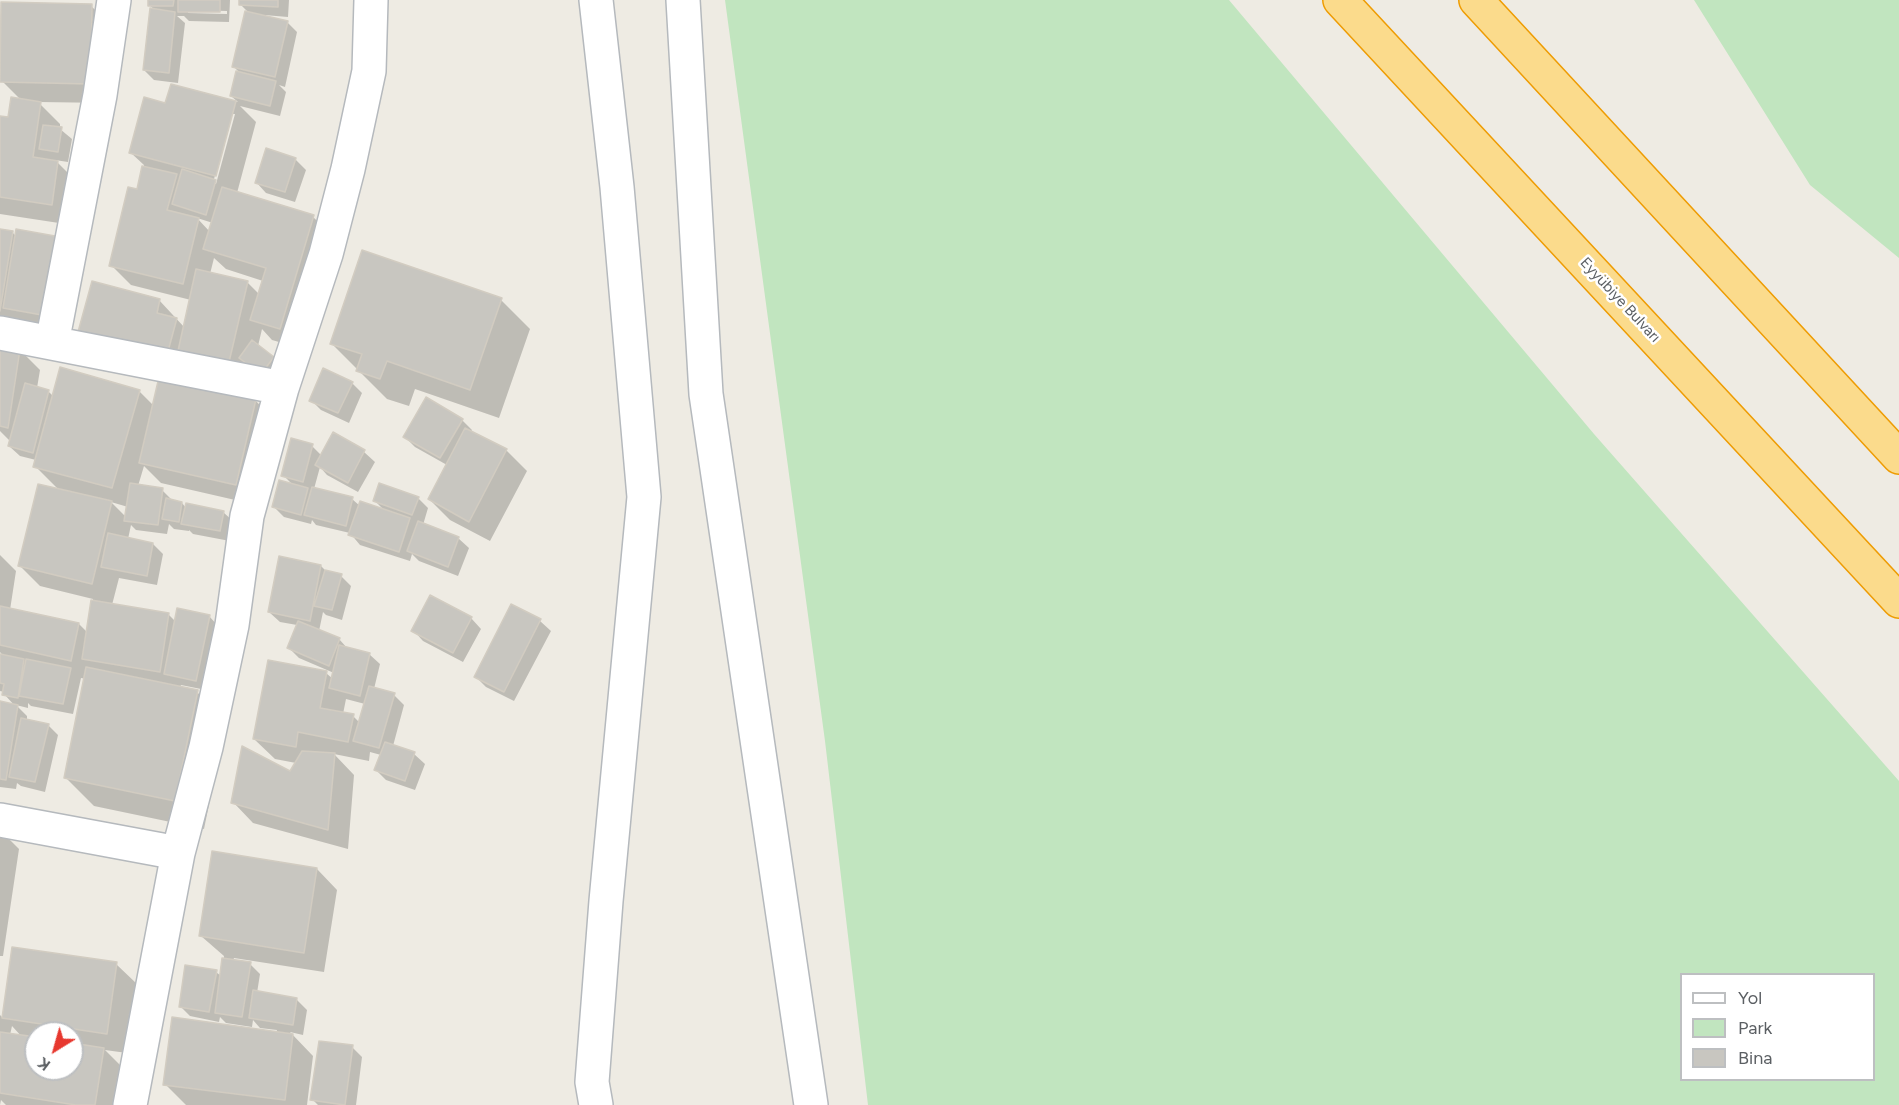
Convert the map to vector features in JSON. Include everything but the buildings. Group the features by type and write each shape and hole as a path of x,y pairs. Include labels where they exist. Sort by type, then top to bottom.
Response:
{"highway":[{"name":"Eyyübiye Bulvarı","path":"1340,0 1899,601"},
{"path":"1476,0 1899,457"}],"street":[{"path":"52,343 100,95 114,0"},
{"path":"130,1105 178,853 206,747 232,626 247,516 282,388 326,254 348,169 369,71 371,0"},
{"path":"596,0 617,187 644,497 606,902 592,1082 597,1105"},
{"path":"683,0 706,394 811,1105"},
{"path":"0,333 282,388"},
{"path":"0,820 178,853"}],"green space":[{"path":"725,0 1229,0 1594,434 1899,781 1899,1105 868,1105 825,741"},
{"path":"1694,0 1899,0 1899,258 1810,185"}]}
